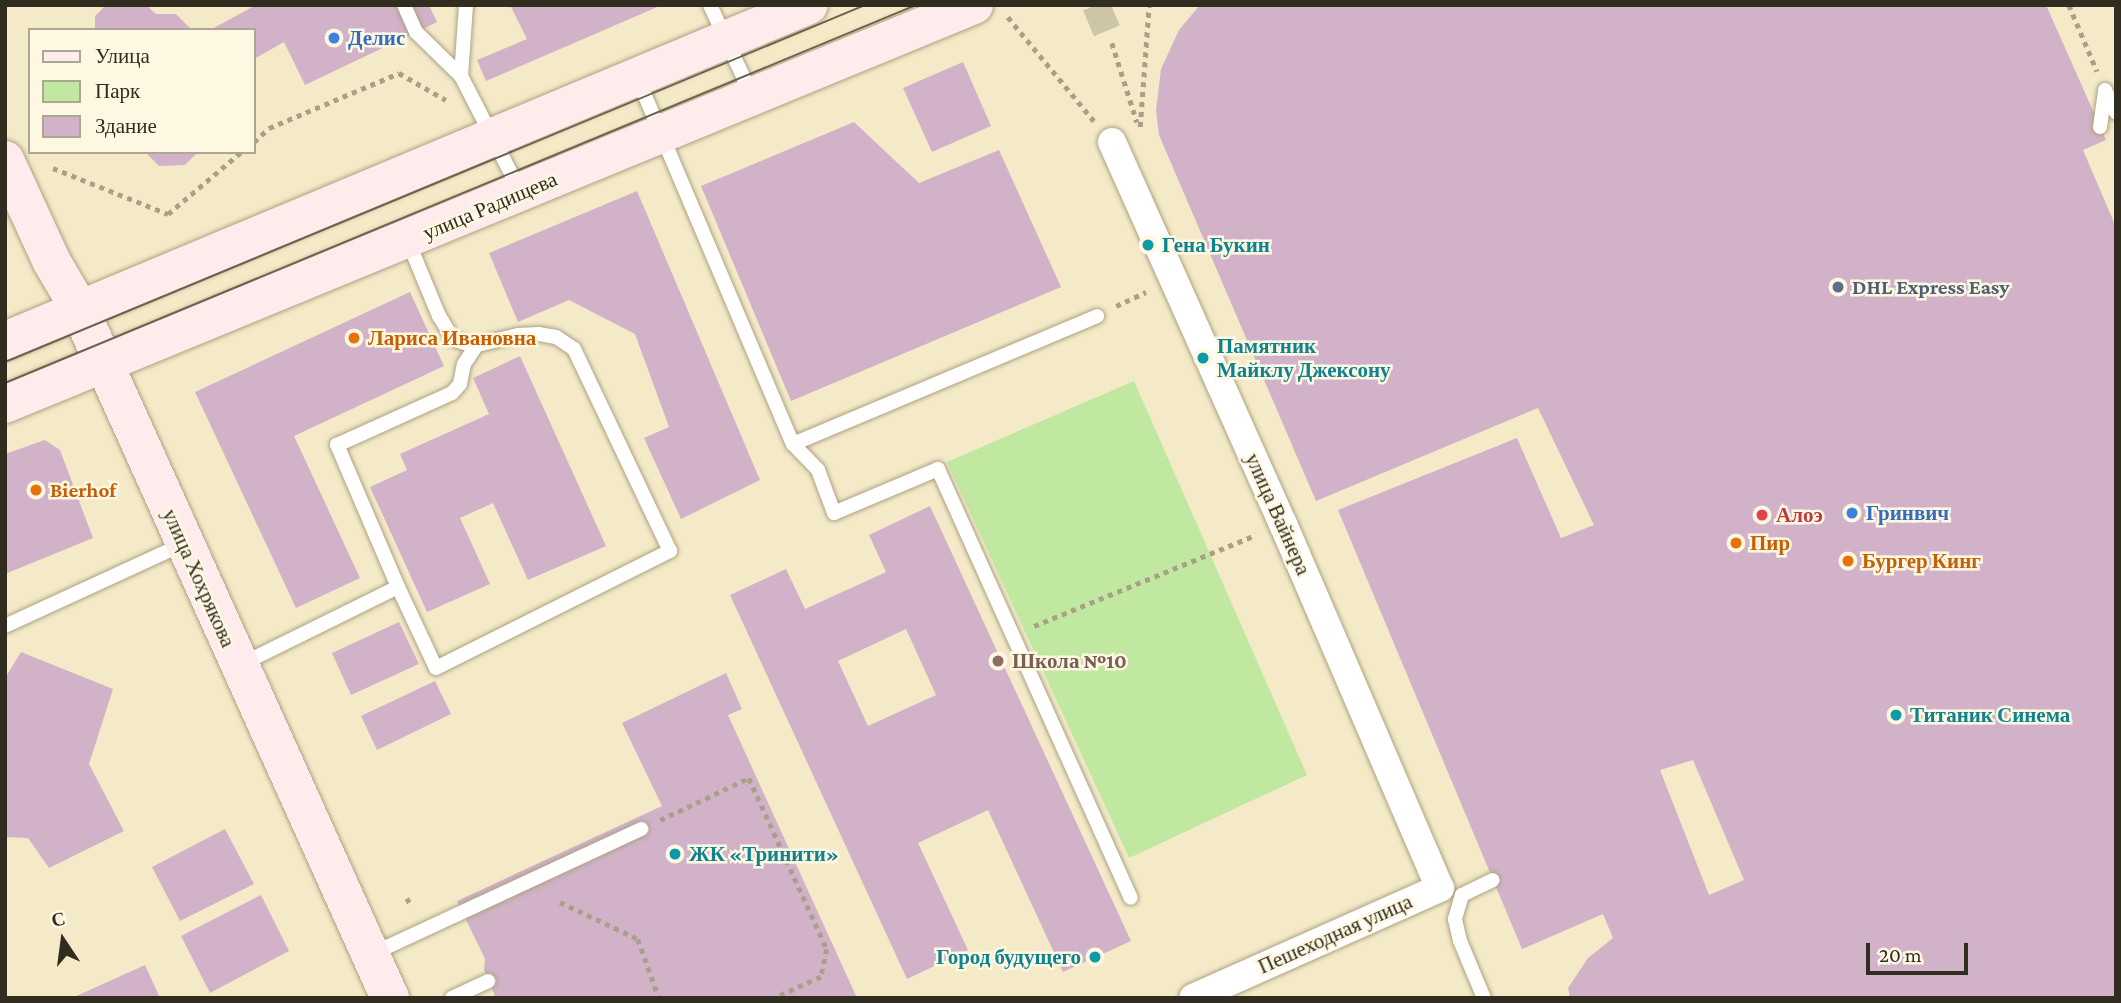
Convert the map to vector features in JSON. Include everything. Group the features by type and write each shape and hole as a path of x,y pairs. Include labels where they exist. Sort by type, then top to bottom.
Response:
{"street":[{"path":"5,341 491,131 637,77 808,5"},
{"name":"улица Радищева","path":"5,404 103,362 408,241 752,96 990,9"},
{"name":"улица Вайнера","path":"1112,142 1283,524 1440,888"},
{"name":"улица Хохрякова","path":"5,160 52,262 80,310 183,544 390,998"},
{"name":"Пешеходная улица","path":"1192,998 1440,888"}],"lane":[{"path":"404,5 416,32 461,76 520,192"},
{"path":"461,76 466,5"},
{"path":"710,5 752,96"},
{"path":"637,77 793,444 818,470 834,513 938,469 1131,898"},
{"path":"2105,90 2116,113"},
{"path":"2100,127 2105,90"},
{"path":"408,241 446,329 453,339 463,344 477,345 528,333 556,337 574,349 670,551 436,668 337,446 452,393 460,383 464,364 477,345"},
{"path":"793,444 1097,316"},
{"path":"5,626 183,544"},
{"path":"238,666 398,587"},
{"path":"371,955 640,829"},
{"path":"1484,998 1460,940 1455,919 1462,895 1493,880"},
{"path":"452,998 488,981"}],"path":[{"path":"1112,43 1139,131 1149,5"},
{"path":"2069,5 2105,90"},
{"path":"990,9 1112,142"},
{"path":"256,140 270,128 399,73 491,131"},
{"path":"53,168 168,214 239,154"},
{"path":"1097,316 1174,278"},
{"path":"1014,635 1283,524"},
{"path":"640,829 749,778 827,949 821,977 775,998"},
{"path":"407,898 412,907"},
{"path":"560,902 638,939 659,998"}],"green space":[{"path":"1134,381 1307,775 1129,858 947,462"}],"building":[{"path":"106,5 146,5 156,14 176,14 190,28 95,28 95,16"},
{"path":"256,5 429,5 437,22 305,85 284,42 256,58 256,28 214,28"},
{"path":"510,5 662,5 486,81 477,60 527,39"},
{"name":"Гринвич","path":"1200,5 2046,5 2106,140 2083,150 2116,227 2116,998 1570,998 1568,988 1588,958 1613,938 1603,914 1522,949 1338,510 1517,438 1561,538 1594,525 1538,408 1316,501 1159,135 1156,110 1161,69 1179,30","holes":["1693,760 1744,880 1709,895 1660,770"]},
{"path":"963,62 991,126 932,152 903,88"},
{"path":"854,122 919,183 999,150 1061,287 791,401 701,186"},
{"path":"147,154 196,154 185,165 159,166"},
{"path":"637,191 760,480 681,519 644,438 669,427 635,334 569,300 518,322 489,253"},
{"path":"410,292 444,366 294,436 360,578 296,608 195,392"},
{"path":"520,356 606,546 528,580 493,503 460,518 490,584 427,612 370,487 407,470 400,454 489,414 473,378"},
{"path":"45,440 60,450 93,538 5,574 5,454"},
{"path":"930,506 1131,941 1063,972 988,810 918,843 968,950 907,979 730,595 786,569 805,609 886,572 869,535","holes":["906,629 936,695 868,726 838,661"]},
{"path":"399,622 419,664 351,695 332,653"},
{"path":"21,652 113,689 89,764 124,831 49,868 28,838 5,837 5,678"},
{"name":"ЖК «Тринити»","path":"726,673 742,709 728,715 857,998 496,998 484,970 485,959 457,901 662,806 622,723"},
{"path":"435,681 451,714 377,750 361,716"},
{"path":"225,829 254,884 180,921 152,867"},
{"path":"261,895 289,951 210,993 181,936"},
{"path":"145,965 160,998 72,998"}],"tunnel":[{"path":"1096,5 1112,43"}],"tram line":[{"path":"5,362 865,5"},
{"path":"5,383 916,5"}],"place":[{"name":"Делис","path":"334,38"},
{"name":"Гена Букин","path":"1148,245"},
{"name":"DHL Express Easy","path":"1838,287"},
{"name":"Лариса Ивановна","path":"354,338"},
{"name":"Памятник Майклу Джексону","path":"1203,358"},
{"name":"Bierhof","path":"36,490"},
{"name":"Гринвич","path":"1852,513"},
{"name":"Алоэ","path":"1762,515"},
{"name":"Пир","path":"1736,543"},
{"name":"Бургер Кинг","path":"1848,561"},
{"name":"Школа №10","path":"998,661"},
{"name":"Титаник Синема","path":"1896,715"},
{"name":"ЖК «Тринити»","path":"675,854"},
{"name":"Город будущего","path":"1095,957"}]}
